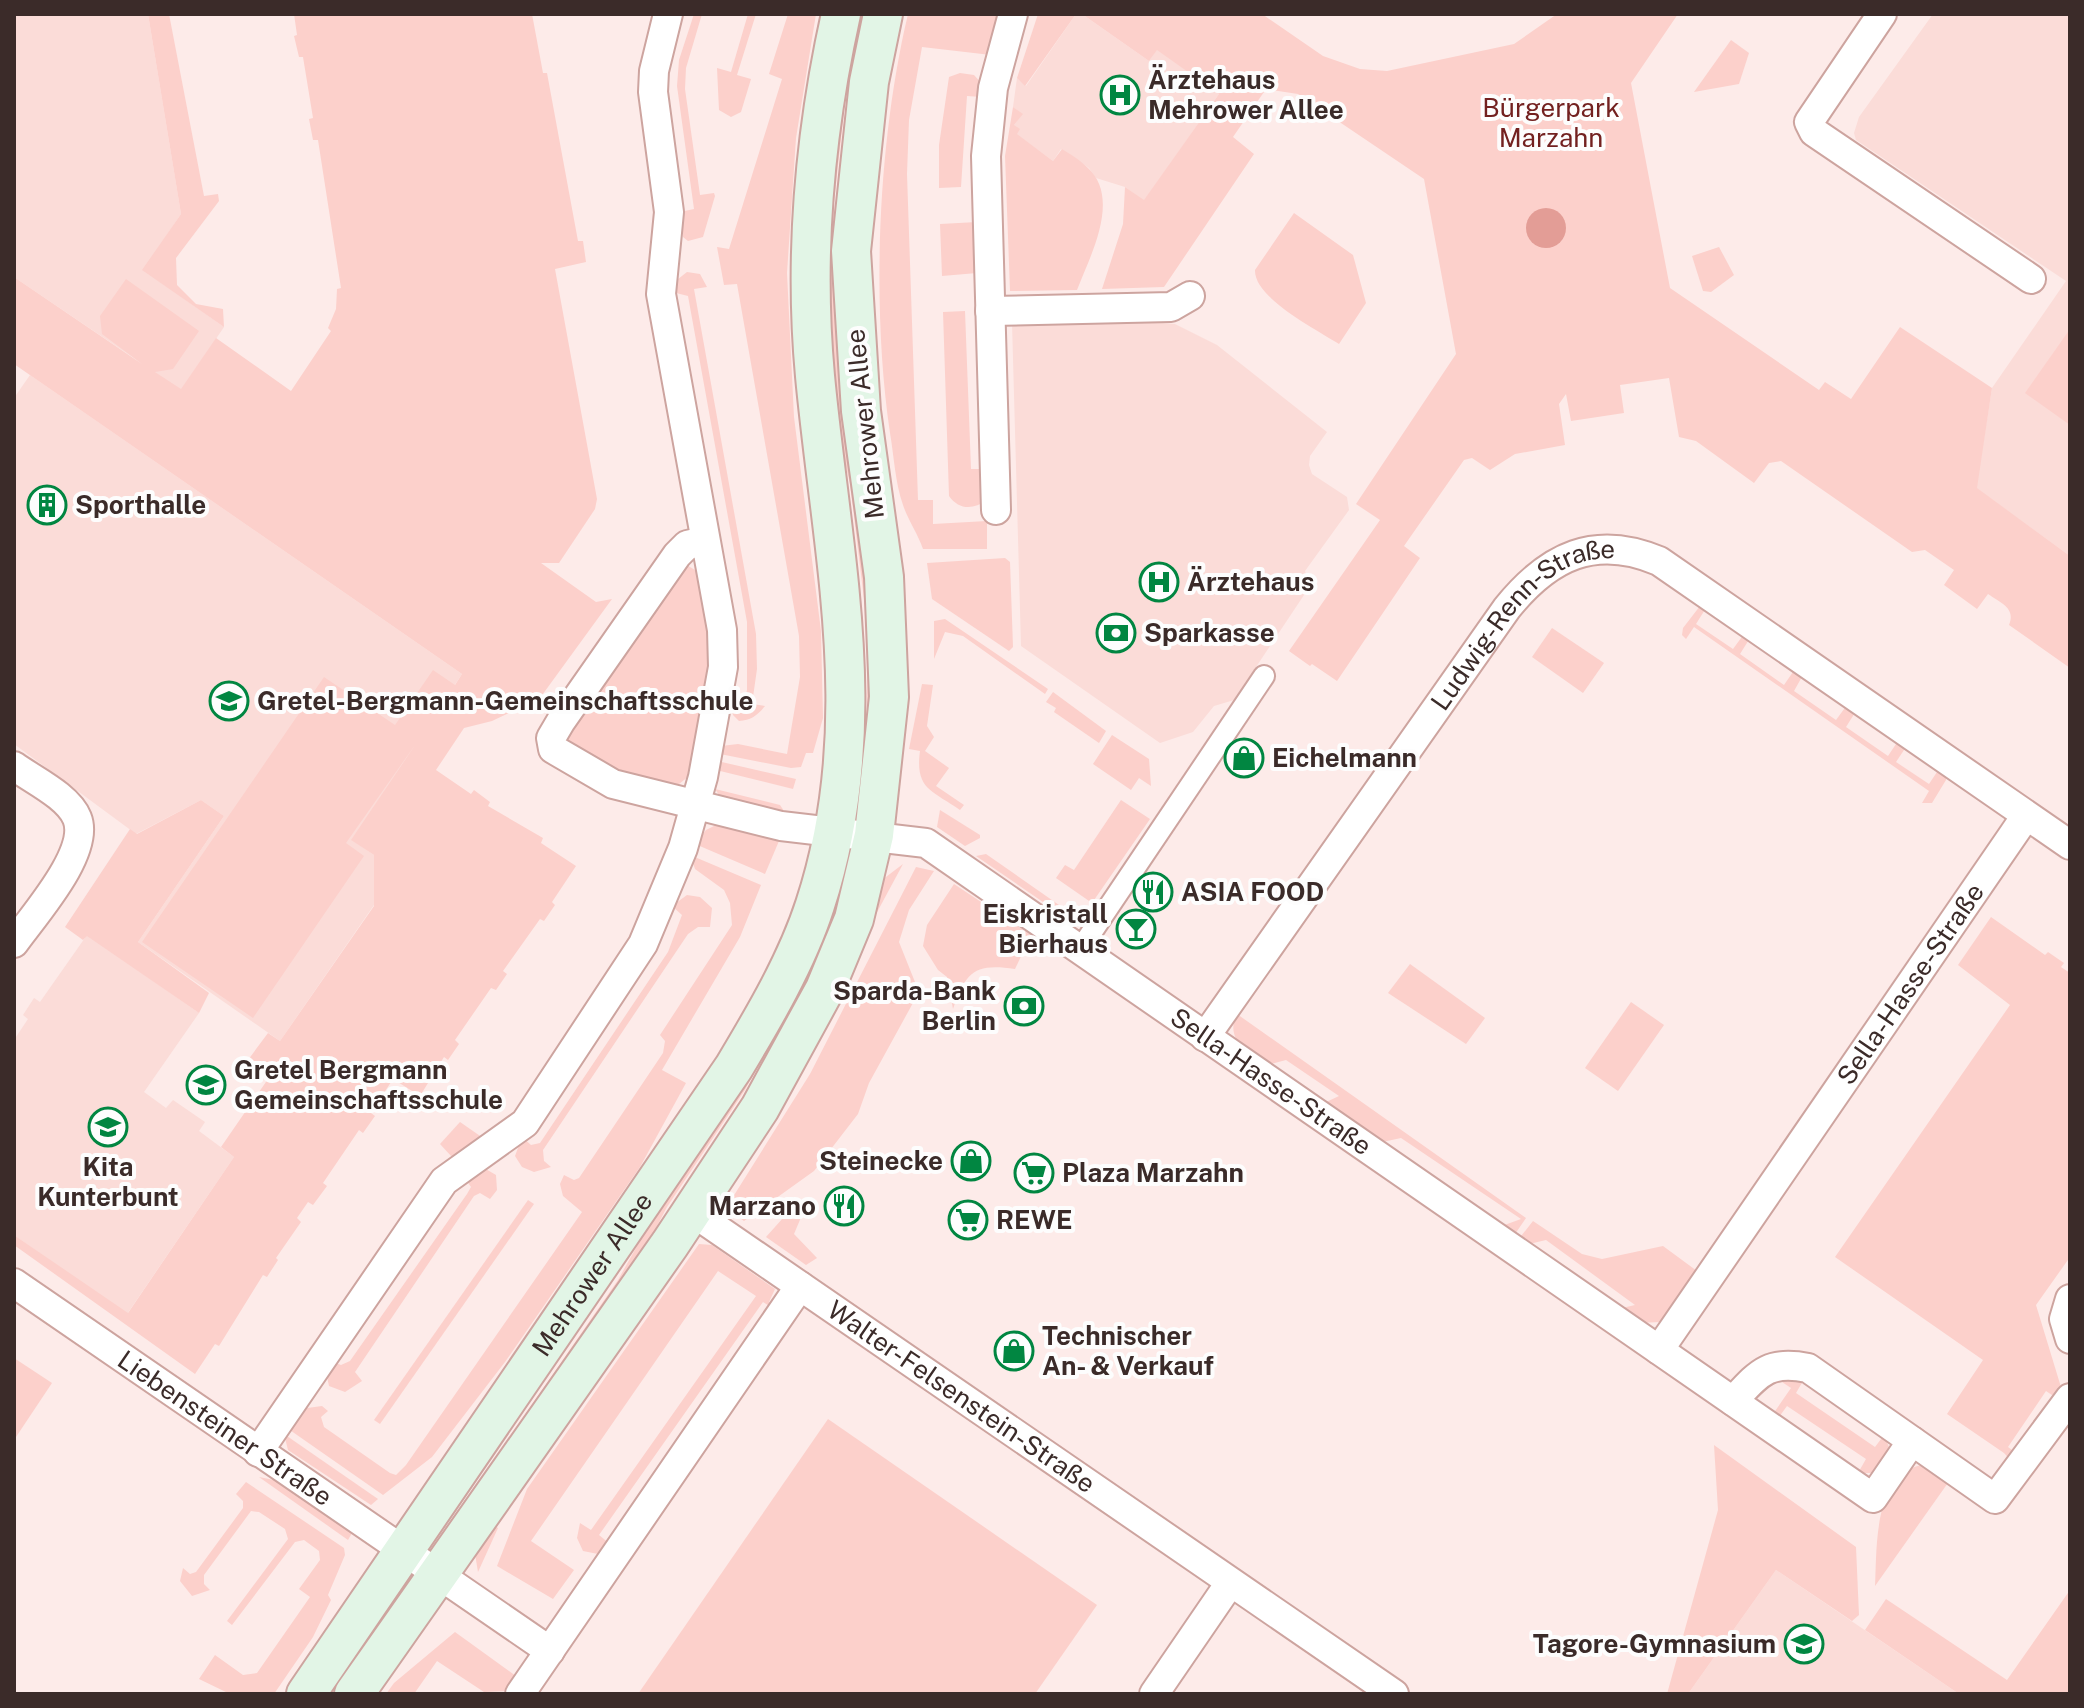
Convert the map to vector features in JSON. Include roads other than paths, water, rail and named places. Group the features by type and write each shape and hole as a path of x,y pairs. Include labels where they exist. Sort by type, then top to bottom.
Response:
{"main road":[{"name":"Mehrower Allee","path":"306,1694 681,1148 749,1041 815,907 832,831 844,755 846,629 815,373 811,295 816,173 841,14"},
{"name":"Mehrower Allee","path":"354,1694 760,1108 825,989 854,919 874,835 885,758 889,665 884,577 855,350 851,225 869,82 883,14"}],"street":[{"path":"258,1452 444,1181 525,1123 643,944 683,848 696,804 723,667 722,630 661,294 669,212 653,92 654,71 668,14"},
{"path":"996,510 986,156 993,88 1013,14"},
{"path":"1882,14 1809,122 1814,132 2031,279"},
{"path":"990,311 1171,307 1190,296"},
{"path":"705,541 687,545 677,555 551,738 553,749 613,784 781,826 874,835"},
{"name":"Ludwig-Renn-Straße","path":"1205,1037 1507,608 1536,575 1570,555 1604,549 1633,551 1659,561 2070,845"},
{"path":"1079,951 1264,676"},
{"path":"14,766 64,802 77,816 80,831 79,846 68,865 14,943"},
{"name":"Sella-Hasse-Straße","path":"1659,1350 2026,816"},
{"name":"Sella-Hasse-Straße","path":"874,835 926,843 1873,1498 1912,1441"},
{"name":"Walter-Felsenstein-Straße","path":"691,1211 1394,1694"},
{"name":"Liebensteiner Straße","path":"14,1283 436,1572"},
{"path":"520,1694 800,1286"},
{"path":"2070,1299 2064,1319 2070,1339"},
{"path":"1733,1401 1760,1371 1787,1364 1808,1368 1995,1499 2070,1398"},
{"path":"436,1572 550,1651"},
{"path":"1154,1694 1230,1583"}],"place":[{"name":"Ärztehaus Mehrower Allee","path":"1120,95"},
{"name":"Sporthalle","path":"47,505"},
{"name":"Ärztehaus","path":"1159,582"},
{"name":"Sparkasse","path":"1116,633"},
{"name":"Gretel-Bergmann-Gemeinschaftsschule","path":"229,701"},
{"name":"Eichelmann","path":"1244,758"},
{"name":"ASIA FOOD","path":"1153,892"},
{"name":"Eiskristall Bierhaus","path":"1136,929"},
{"name":"Sparda-Bank Berlin","path":"1024,1006"},
{"name":"Gretel Bergmann Gemeinschaftsschule","path":"206,1085"},
{"name":"Kita Kunterbunt","path":"108,1127"},
{"name":"Steinecke","path":"971,1161"},
{"name":"Plaza Marzahn","path":"1034,1173"},
{"name":"Marzano","path":"844,1206"},
{"name":"REWE","path":"968,1220"},
{"name":"Technischer An- & Verkauf","path":"1014,1351"},
{"name":"Tagore-Gymnasium","path":"1804,1644"}],"park label":[{"name":"Bürgerpark Marzahn","path":"1551,123"}]}
